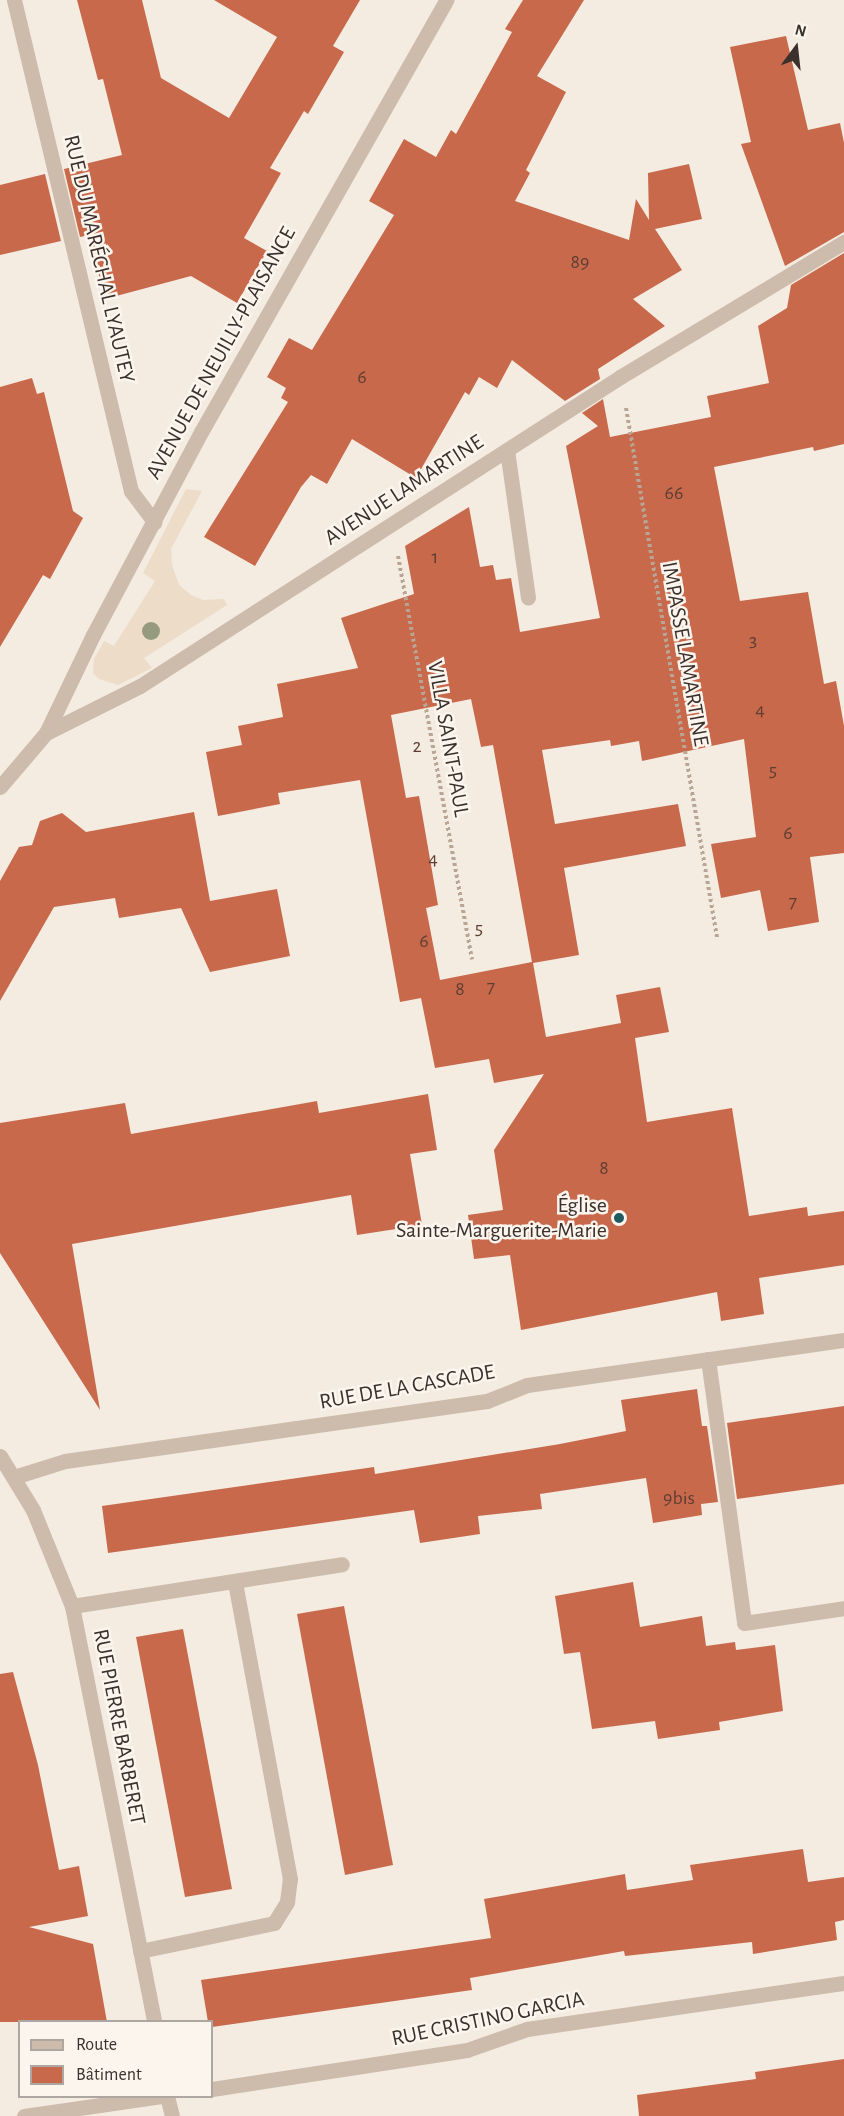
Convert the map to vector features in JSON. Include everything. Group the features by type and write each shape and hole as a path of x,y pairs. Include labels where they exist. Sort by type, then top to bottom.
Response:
{"street":[{"name":"RUE DU MARÉCHAL LYAUTEY","path":"14,0 131,491 154,522"},
{"name":"AVENUE DE NEUILLY-PLAISANCE","path":"46,733 201,432 446,0"},
{"name":"AVENUE LAMARTINE","path":"0,788 46,733 140,686 620,377 844,242"},
{"path":"507,450 528,598"},
{"name":"RUE DE LA CASCADE","path":"14,1477 65,1461 487,1401 527,1385 844,1340"},
{"path":"708,1359 744,1623 844,1608"},
{"name":"RUE PIERRE BARBERET","path":"0,1456 14,1477 54,1556 72,1606 154,2020"},
{"path":"72,1606 342,1564"},
{"path":"140,1951 274,1923 287,1902 290,1879 235,1581"},
{"name":"RUE CRISTINO GARCIA","path":"213,2089 467,2050 527,2029 844,1983"},
{"path":"24,2116 155,2098"},
{"path":"167,2098 172,2116"}],"path":[{"name":"IMPASSE LAMARTINE","path":"620,377 717,937"},
{"name":"VILLA SAINT-PAUL","path":"392,524 472,959"}],"shaded area":[{"path":"186,489 202,491 171,549 172,565 179,585 191,595 203,600 224,599 227,605 144,658 152,668 118,685 99,679 93,673 94,659 104,641 114,646 155,581 143,573"}],"building":[{"path":"77,0 142,0 161,78 229,118 277,37 214,0 360,0 333,46 344,52 308,114 304,111 270,168 281,173 244,238 267,251 237,303 191,276 105,299 89,235 80,237 64,169 122,155 103,79 98,80"},
{"path":"523,0 584,0 537,76 566,92 526,170 530,173 515,201 629,240 636,199 649,220 648,173 689,164 702,219 655,229 682,270 633,299 665,326 598,369 600,379 565,401 512,360 497,388 479,377 469,395 465,392 416,478 352,439 327,484 311,475 301,487 255,566 204,537 288,402 281,398 286,388 267,377 289,338 312,350 394,215 369,201 404,139 436,157 451,130 456,134 512,32 505,29"},
{"path":"786,36 808,130 840,123 844,143 844,232 785,266 741,144 751,142 730,47"},
{"path":"45,174 61,241 0,255 0,185"},
{"path":"844,253 844,444 814,451 813,447 714,467 740,601 808,592 824,684 836,681 844,726 844,853 810,857 819,922 768,931 760,890 721,898 711,844 756,837 744,739 642,761 639,741 611,746 610,740 542,750 555,824 678,804 686,846 564,868 579,955 533,963 546,1037 621,1023 616,995 660,987 669,1032 635,1038 647,1122 732,1108 749,1216 807,1207 808,1216 844,1211 844,1265 759,1278 764,1314 721,1321 717,1292 521,1330 510,1255 474,1259 468,1215 503,1210 494,1150 544,1074 494,1083 489,1059 435,1068 421,998 400,1002 360,780 278,793 280,804 218,816 206,752 242,745 238,726 283,717 277,684 358,668 341,618 414,594 405,546 469,507 480,567 493,565 496,580 511,578 520,632 600,618 566,446 598,426 582,413 603,399 610,437 711,417 707,396 769,383 758,326 787,308 791,285","holes":["471,699 481,747 493,745 532,962 440,980 426,908 438,905 419,796 406,798 391,715"]},
{"path":"32,378 37,394 44,392 73,511 83,518 50,579 43,575 0,647 0,387"},
{"path":"194,812 210,901 277,889 290,956 210,972 181,908 119,918 115,898 54,907 0,1001 0,881 19,847 32,845 40,821 62,813 86,832"},
{"path":"428,1094 437,1150 410,1154 422,1225 357,1235 351,1195 72,1244 100,1410 0,1253 0,1123 125,1103 131,1134 317,1101 319,1113"},
{"path":"697,1389 702,1426 707,1426 718,1502 701,1504 702,1515 653,1523 646,1478 540,1494 542,1509 478,1516 480,1534 420,1543 414,1510 108,1553 102,1506 374,1467 375,1474 560,1444 626,1431 621,1400"},
{"path":"844,1406 844,1484 737,1499 727,1423"},
{"path":"633,1582 640,1627 702,1616 706,1646 735,1642 736,1650 775,1645 783,1711 719,1722 720,1730 658,1739 655,1721 592,1729 580,1652 564,1654 555,1596"},
{"path":"344,1606 393,1865 345,1875 297,1614"},
{"path":"183,1629 232,1889 185,1897 136,1637"},
{"path":"13,1672 38,1765 59,1870 79,1866 88,1916 29,1927 93,1944 107,2020 0,2022 0,1674"},
{"path":"803,1849 808,1882 844,1877 844,1920 835,1922 837,1940 753,1954 752,1942 625,1956 624,1951 470,1978 472,1990 213,2027 213,2020 208,2020 201,1980 491,1938 484,1899 625,1874 627,1890 693,1880 690,1865"},
{"path":"844,2059 844,2116 639,2116 637,2095 756,2079 755,2072"}],"place":[{"name":"Église Sainte-Marguerite-Marie","path":"619,1218"}]}
